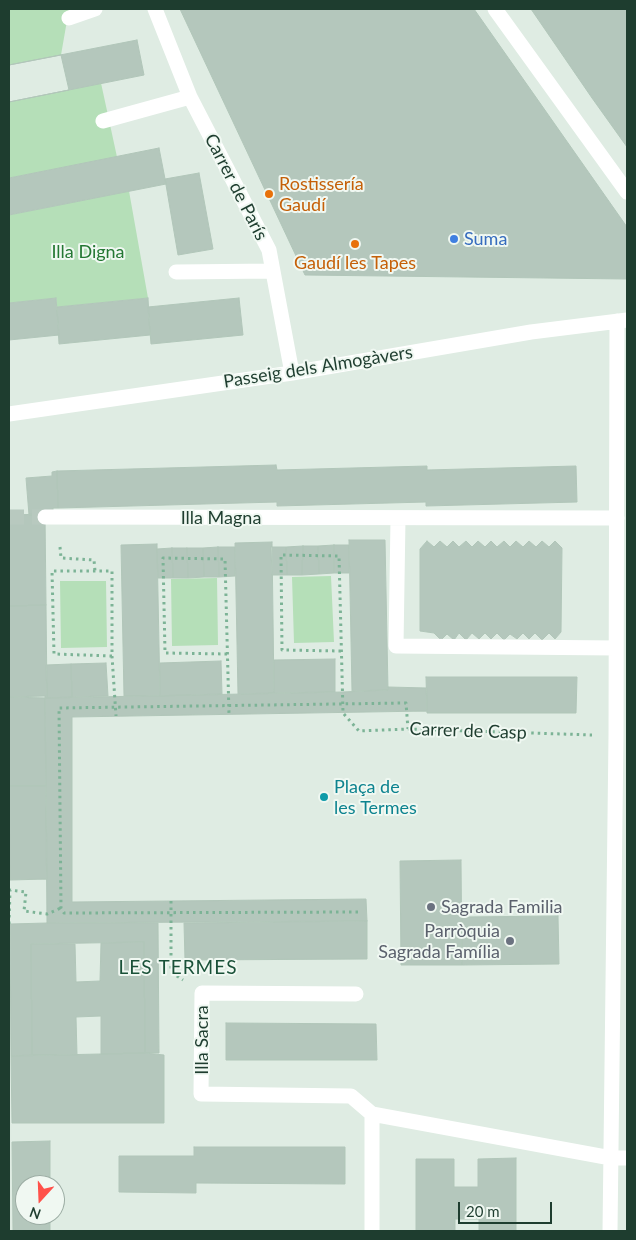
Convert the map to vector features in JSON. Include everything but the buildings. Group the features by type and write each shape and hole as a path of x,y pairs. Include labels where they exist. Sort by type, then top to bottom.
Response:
{"street":[{"path":"69,18 95,9"},
{"name":"Carrer de París","path":"155,9 190,97 269,250 292,373"},
{"path":"495,9 627,192"},
{"path":"103,121 190,97"},
{"path":"176,272 273,271"},
{"path":"610,1231 621,816 622,735 616,648 622,321"},
{"name":"Passeig dels Almogàvers","path":"9,414 292,373 531,332 622,321"},
{"name":"Illa Magna","path":"45,518 617,518"},
{"path":"398,519 396,646 616,648"},
{"name":"Illa Sacra","path":"356,994 202,993 201,1094 351,1096 372,1114"},
{"path":"372,1231 372,1114 611,1158 627,1158"}],"path":[{"path":"60,548 61,558 94,560 95,571"},
{"path":"341,651 282,650 281,554 339,556 341,651 342,703"},
{"path":"227,654 165,653 163,558 225,559 230,715"},
{"path":"112,656 54,654 52,571 112,571 112,656 116,716"},
{"name":"Carrer de Casp","path":"342,703 343,712 359,731 408,730 577,734"},
{"path":"358,912 64,913 61,908 59,708 229,704 406,703 408,730"},
{"path":"9,924 10,890 26,892 24,911 47,914 61,908"},
{"path":"171,901 171,972 202,993"}],"green space":[{"path":"9,9 69,9 61,55 9,65"},
{"path":"101,83 117,157 9,178 9,102"},
{"name":"Illa Digna","path":"129,191 148,298 57,307 56,298 9,303 9,215"},
{"path":"331,576 334,642 294,643 292,577"},
{"path":"217,578 218,645 172,646 171,579"},
{"path":"60,581 106,581 107,647 61,648"}],"tunnel":[{"path":"9,517 45,517"}],"place":[{"name":"Rostissería Gaudí","path":"269,194"},
{"name":"Suma","path":"454,239"},
{"name":"Gaudí les Tapes","path":"355,244"},
{"name":"Plaça de les Termes","path":"324,797"},
{"name":"Sagrada Familia","path":"431,907"},
{"name":"Parròquia Sagrada Família","path":"510,941"}],"district":[{"name":"LES TERMES","path":"178,968"}]}
